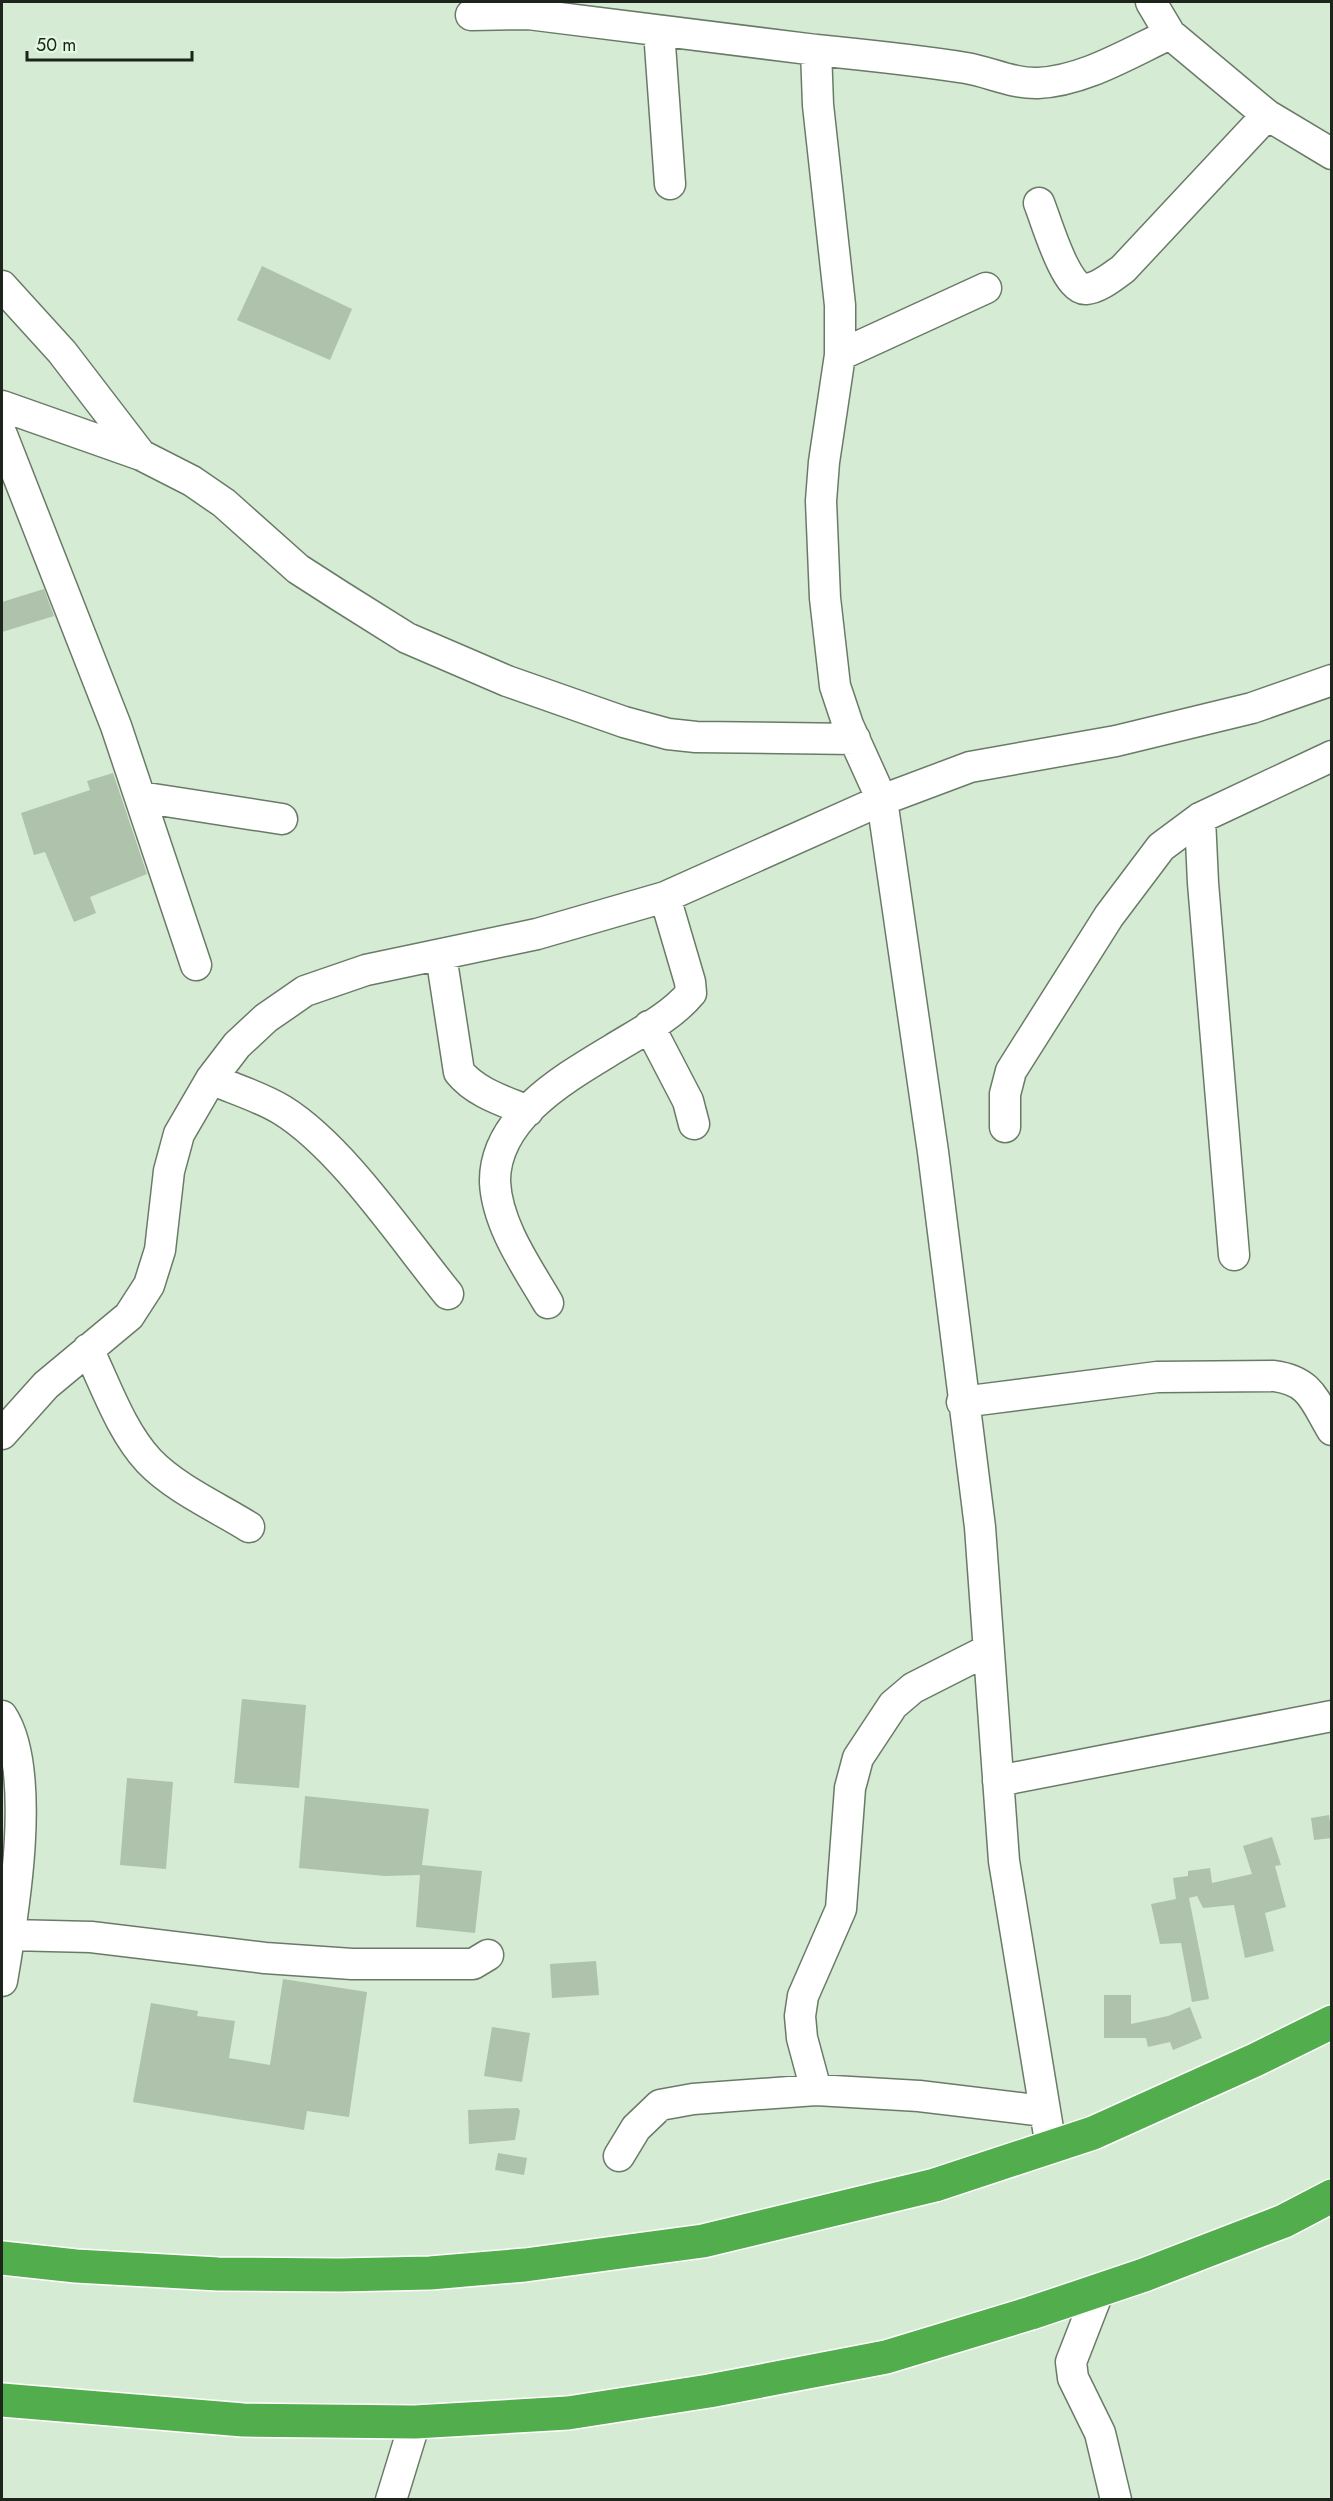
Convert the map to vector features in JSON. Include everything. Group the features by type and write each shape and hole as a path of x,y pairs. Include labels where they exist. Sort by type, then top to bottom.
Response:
{"highway":[{"path":"2,2258 76,2266 218,2274 430,2272 525,2265 702,2241 935,2185 1052,2147 1104,2128 1255,2060 1332,2022"},
{"path":"2,2400 243,2420 415,2422 568,2413 710,2391 886,2357 1099,2290 1284,2220 1332,2196"}],"street":[{"path":"1151,2 1170,34 1267,115 1332,154"},
{"path":"471,15 529,8 659,31 969,69 1005,79 1037,83 1064,79 1107,64 1170,34"},
{"path":"659,31 670,184"},
{"path":"816,50 818,105 840,305 840,355 824,462 822,501 824,587 835,686 882,800 933,1152 962,1402 980,1527 1004,1861 1044,2111 1052,2147"},
{"path":"1039,203 1067,276 1076,287 1086,289 1108,280 1123,269 1267,115"},
{"path":"2,286 62,352 141,455"},
{"path":"840,355 986,288"},
{"path":"2,406 141,455 192,481 224,504 298,569 407,638 507,681 624,722 668,734 696,737 855,739"},
{"path":"2,435 116,726 196,964"},
{"path":"2,1434 46,1385 129,1316 149,1285 160,1250 170,1172 179,1134 211,1079 237,1045 266,1018 304,991 366,970 537,934 664,897 882,800 970,767 1116,741 1252,708 1332,680"},
{"path":"1005,1127 1005,1094 1011,1071 1102,925 1161,847 1200,818 1332,756"},
{"path":"140,797 282,819"},
{"path":"1200,818 1203,882 1234,1255"},
{"path":"548,1303 514,1244 503,1216 495,1184 497,1158 506,1136 528,1111 566,1077 649,1026 691,993 690,982 664,897"},
{"path":"441,955 459,1072 468,1083 479,1090 528,1111"},
{"path":"649,1026 688,1101 694,1124"},
{"path":"211,1079 282,1110 318,1138 448,1294"},
{"path":"88,1349 131,1438 150,1462 176,1482 249,1527"},
{"path":"962,1402 1157,1377 1274,1376 1293,1379 1307,1388 1332,1430"},
{"path":"816,2090 802,2038 800,2016 803,1996 833,1933 841,1909 850,1788 858,1758 893,1705 913,1688 988,1650"},
{"path":"2,1716 18,1765 21,1794 16,1902 2,1981"},
{"path":"998,1781 1332,1716"},
{"path":"10,1935 91,1937 265,1958 352,1964 473,1964 488,1955"},
{"path":"620,2156 636,2128 660,2105 693,2098 816,2090 919,2096 1044,2111"},
{"path":"1099,2290 1071,2362 1073,2378 1100,2433 1116,2499"},
{"path":"391,2499 415,2422"}],"building":[{"path":"262,266 352,309 330,360 237,320"},
{"path":"44,589 54,616 2,632 2,602"},
{"path":"113,773 147,874 90,897 96,913 74,922 45,852 34,855 21,813 90,790 87,781"},
{"path":"242,1699 306,1705 299,1788 234,1783"},
{"path":"127,1778 173,1782 166,1869 120,1865"},
{"path":"305,1796 429,1809 422,1865 482,1871 475,1933 416,1927 420,1875 385,1876 299,1868"},
{"path":"1329,1815 1332,1838 1314,1840 1311,1818"},
{"path":"1272,1837 1281,1865 1275,1866 1286,1907 1265,1913 1274,1951 1245,1958 1234,1905 1203,1908 1197,1896 1189,1898 1209,1999 1192,2002 1181,1943 1160,1944 1151,1904 1176,1899 1173,1878 1188,1876 1188,1871 1210,1868 1212,1883 1252,1874 1243,1846"},
{"path":"596,1961 599,1995 552,1998 550,1964"},
{"path":"283,1979 367,1992 349,2117 307,2111 304,2130 133,2102 151,2003 198,2011 197,2016 235,2021 229,2058 270,2065"},
{"path":"1104,1995 1131,1995 1131,2024 1168,2016 1190,2007 1202,2038 1173,2050 1170,2042 1148,2047 1146,2038 1104,2038"},
{"path":"492,2027 530,2033 522,2082 484,2076"},
{"path":"518,2108 520,2111 515,2140 469,2144 468,2110"},
{"path":"498,2153 527,2158 524,2175 495,2170"}]}
